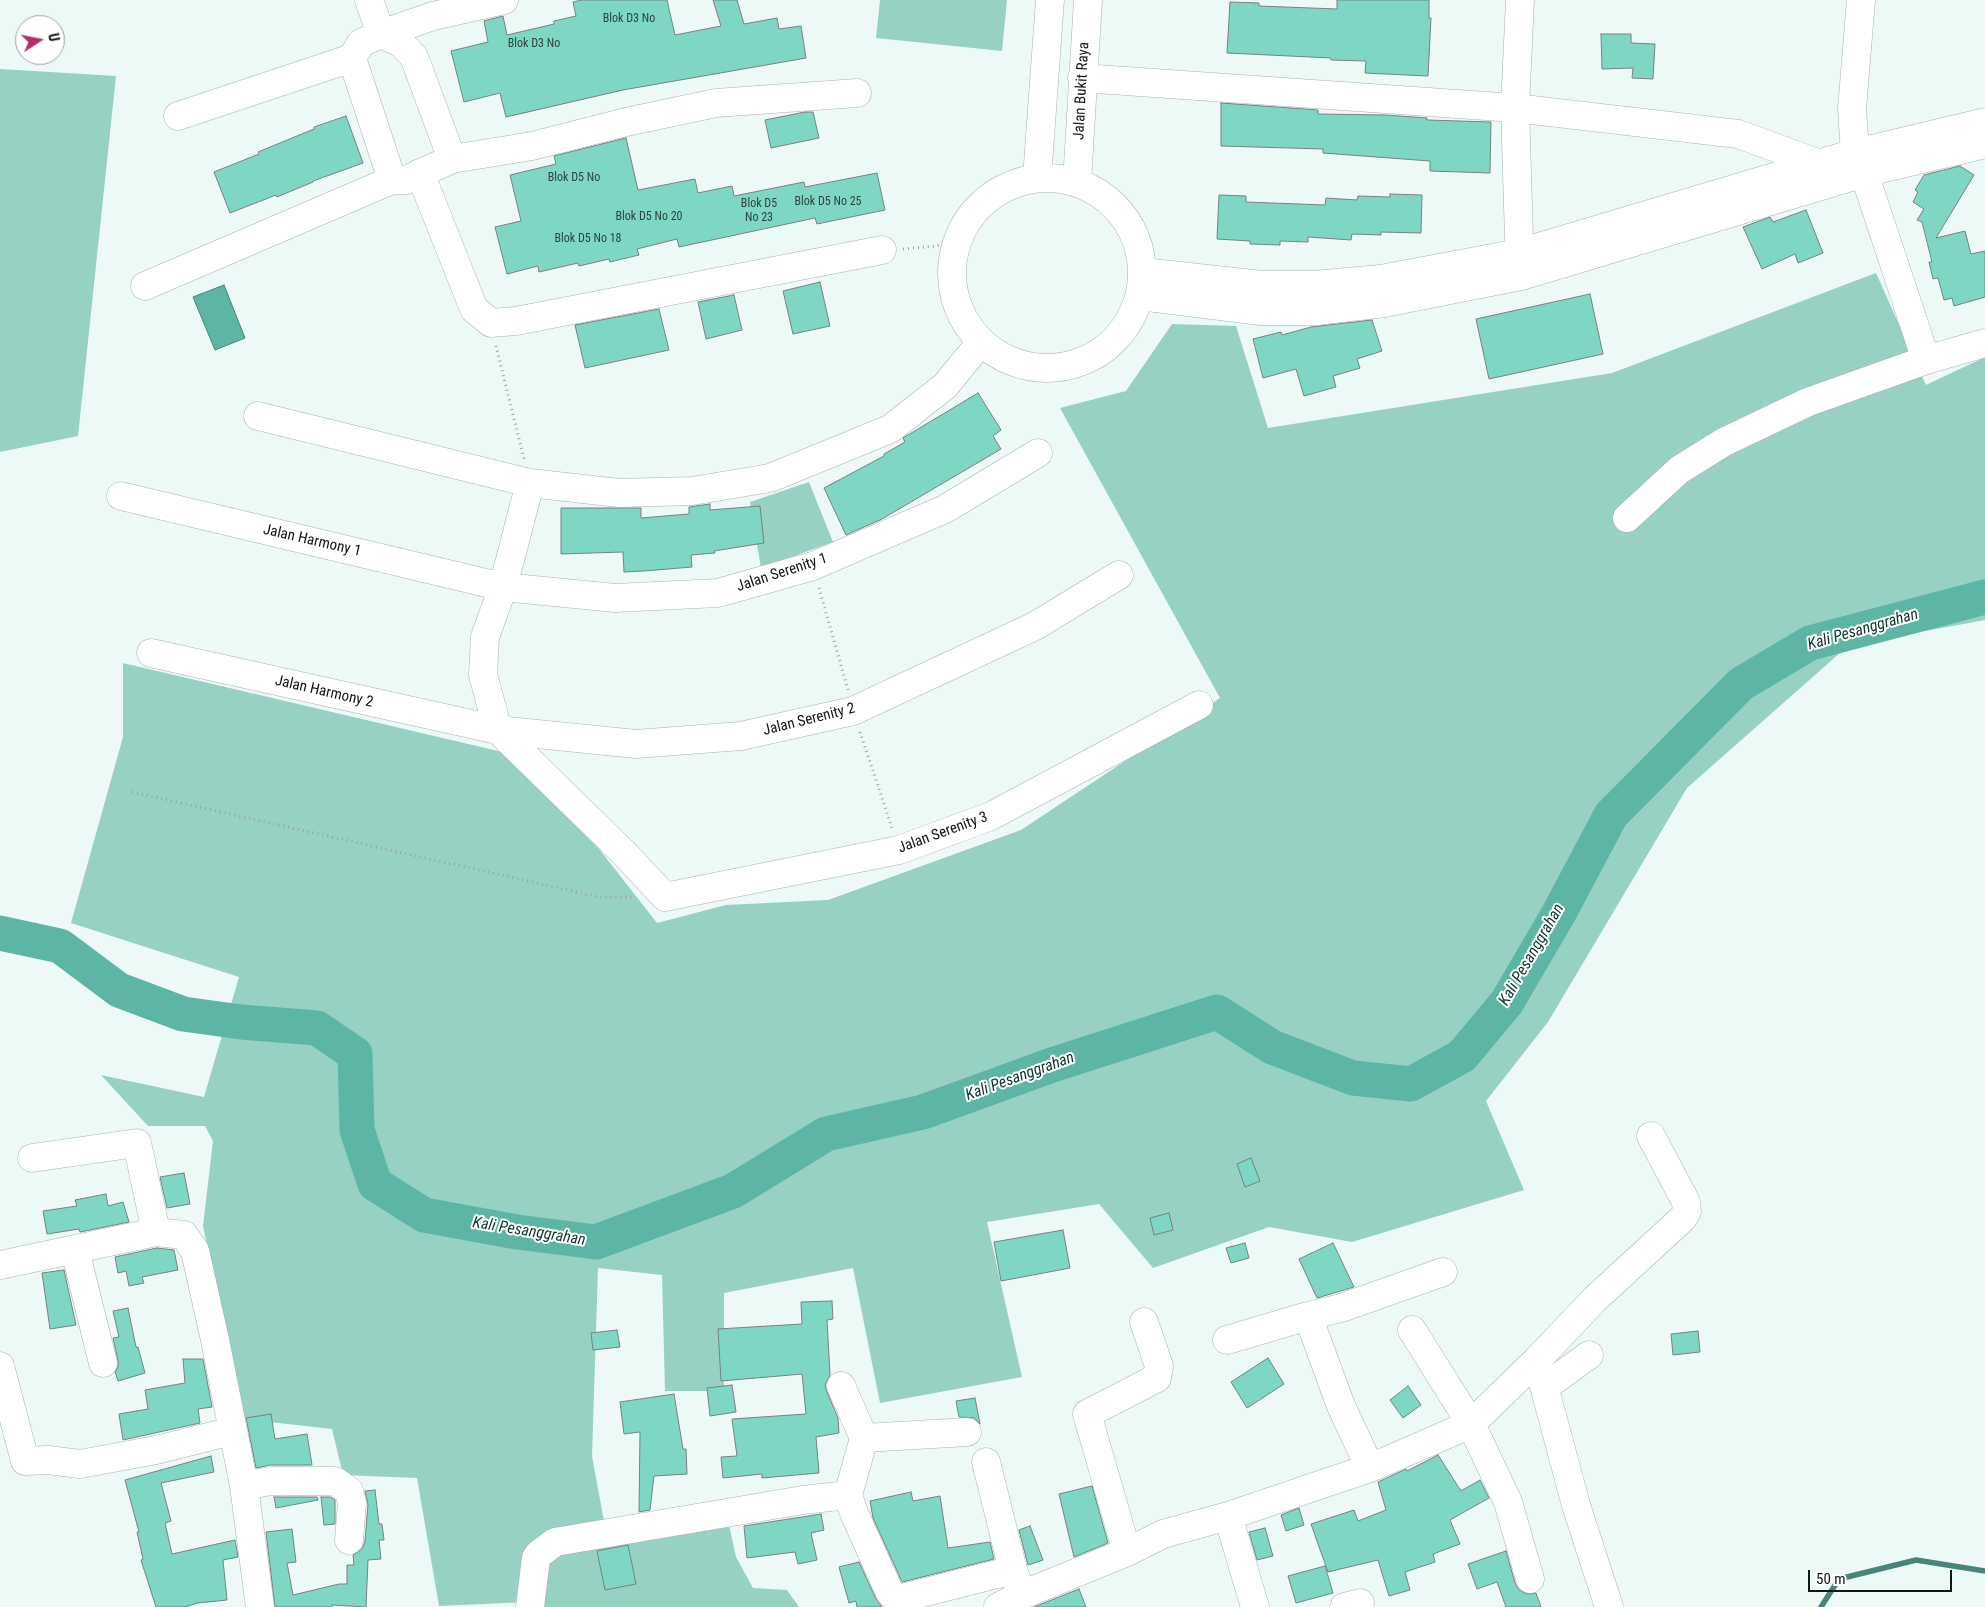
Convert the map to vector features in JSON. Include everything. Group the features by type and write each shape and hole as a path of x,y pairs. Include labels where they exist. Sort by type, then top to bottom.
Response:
{"street":[{"path":"369,0 381,34 401,43 414,57 452,159"},
{"path":"178,116 352,58 362,43 381,34 433,16 504,0"},
{"path":"1037,178 1050,0"},
{"name":"Jalan Bukit Raya","path":"1077,182 1088,0"},
{"path":"1520,0 1515,108 1520,265"},
{"path":"1861,0 1852,109 1859,163 1926,360"},
{"path":"352,58 392,180"},
{"path":"1082,78 1515,108 1738,134 1820,164"},
{"path":"144,286 392,180 406,180 452,159 532,146 626,122 716,103 857,92"},
{"path":"1142,284 1261,311 1316,311 1384,303 1520,265 1859,163 1985,122"},
{"path":"1520,265 1820,164 1859,163 1985,144"},
{"path":"420,174 474,310 491,324 882,250"},
{"path":"1037,178 1057,178 1077,182 1104,196 1124,216 1138,243 1142,284 1128,325 1107,348 1080,364 1049,370 1024,366 1000,357 981,342 963,319 954,291 952,262 960,234 978,206 1005,187 1037,178"},
{"path":"258,416 530,483 619,493 692,491 770,478 890,429 945,386 981,342"},
{"path":"1627,518 1679,470 1724,442 1808,402 1926,360 1985,342"},
{"name":"Jalan Serenity 1","path":"503,587 615,598 718,593 813,566 936,513 1038,453"},
{"path":"530,483 503,587 485,637 483,676 498,730 626,855 665,897"},
{"name":"Jalan Harmony 1","path":"121,496 503,587"},
{"name":"Jalan Serenity 2","path":"498,730 636,744 741,736 854,711 1035,626 1119,575"},
{"name":"Jalan Harmony 2","path":"151,653 498,730"},
{"name":"Jalan Serenity 3","path":"665,897 899,850 991,816 1199,705"},
{"path":"998,1607 1021,1591 1126,1552 1163,1534 1228,1516 1370,1468 1471,1424 1537,1360 1595,1299 1684,1218 1688,1212 1686,1202 1651,1136"},
{"path":"32,1158 137,1143 156,1232"},
{"path":"0,1265 156,1232 184,1234 195,1251 215,1340 244,1486 260,1607"},
{"path":"75,1250 103,1363"},
{"path":"1226,1340 1341,1308 1443,1272"},
{"path":"1308,1316 1341,1406 1370,1468"},
{"path":"1126,1552 1087,1414 1157,1378 1159,1366 1144,1322"},
{"path":"1412,1330 1471,1424 1508,1502 1530,1579"},
{"path":"1545,1386 1589,1355"},
{"path":"1537,1360 1576,1505 1609,1607"},
{"path":"0,1366 25,1461 48,1460 80,1464 156,1450 232,1431"},
{"path":"841,1386 864,1438 848,1495 890,1593 895,1597 902,1598 1021,1591"},
{"path":"864,1438 967,1432"},
{"path":"986,1462 1021,1591"},
{"path":"244,1486 270,1481 335,1481 349,1491 352,1503 349,1540"},
{"path":"530,1607 536,1558 555,1542 803,1500 848,1495"},
{"path":"1228,1516 1255,1607"}],"path":[{"path":"882,250 937,246 960,234"},
{"path":"491,324 530,483"},
{"path":"132,792 599,897 665,897"}],"shaded area":[{"path":"880,0 1007,0 1002,51 876,38"},
{"path":"0,69 116,76 78,436 0,452"},
{"path":"1876,273 1926,385 1985,357 1985,620 1849,645 1687,788 1548,1022 1486,1101 1524,1190 1352,1242 1269,1227 1153,1268 1099,1204 987,1222 1022,1377 880,1403 853,1268 724,1293 724,1391 665,1391 662,1275 598,1268 592,1456 606,1532 726,1511 736,1557 753,1588 787,1590 799,1607 528,1607 528,1602 439,1606 417,1478 343,1475 332,1429 243,1419 203,1226 213,1141 205,1126 148,1126 101,1075 204,1097 239,977 71,923 123,737 123,663 528,758 657,923 726,905 828,900 1021,830 1220,698 1060,408 1126,391 1172,324 1236,326 1268,428 1612,373"},
{"path":"224,285 245,338 215,350 193,297"},
{"path":"809,482 833,542 761,568 750,502"}],"building":[{"path":"581,0 667,0 675,35 721,26 713,0 737,0 744,24 777,18 779,29 801,26 806,58 623,90 506,117 500,93 464,102 451,51 488,42 484,21 503,16 507,35 554,24 554,21 576,16 573,2"},
{"path":"1337,0 1429,0 1429,18 1431,18 1428,76 1365,73 1366,61 1227,53 1230,2 1259,3 1259,6 1337,9"},
{"path":"1601,34 1631,34 1631,43 1655,44 1653,79 1632,78 1633,68 1602,69"},
{"path":"1221,103 1318,110 1318,114 1385,115 1427,118 1427,120 1491,122 1490,173 1430,171 1430,161 1323,153 1323,149 1221,146"},
{"path":"813,112 819,138 771,148 765,120"},
{"path":"346,116 363,163 313,181 277,197 276,195 230,213 214,172 259,154 258,152 314,129 314,127"},
{"path":"626,138 638,190 695,179 698,193 732,186 734,196 804,182 805,187 877,173 885,210 817,224 815,218 679,247 677,239 637,249 639,255 610,262 609,259 579,266 578,263 539,272 538,266 507,274 495,227 521,221 510,175 556,164 554,156"},
{"path":"1960,166 1974,175 1936,238 1965,231 1971,254 1985,251 1985,297 1954,306 1952,298 1944,300 1938,278 1933,279 1929,262 1932,262 1922,222 1917,220 1924,209 1913,202 1918,192 1915,190 1924,175"},
{"path":"1390,194 1422,195 1421,233 1381,232 1381,235 1352,234 1351,240 1308,237 1308,242 1280,241 1280,245 1250,244 1250,241 1217,239 1219,195 1246,196 1246,202 1325,205 1326,198 1357,200 1358,196 1390,197"},
{"path":"1806,210 1823,253 1798,263 1795,254 1762,269 1743,227 1770,217 1773,222"},
{"path":"820,282 830,326 793,334 783,291"},
{"path":"1590,294 1603,354 1489,379 1476,319"},
{"path":"734,295 742,330 706,339 698,302"},
{"path":"659,309 669,350 585,368 575,325"},
{"path":"1372,320 1382,351 1357,359 1360,368 1333,376 1336,387 1304,396 1296,369 1263,378 1253,339 1281,332 1282,335 1311,327"},
{"path":"978,393 1001,430 993,436 1001,449 882,519 846,535 824,488 884,456 884,454 905,442 903,438"},
{"path":"710,504 710,510 760,506 764,543 714,551 715,553 691,555 692,567 644,571 624,572 623,552 561,554 561,508 641,508 641,518 689,514 689,507"},
{"path":"1251,1158 1260,1181 1245,1187 1237,1164"},
{"path":"184,1173 190,1204 167,1208 160,1177"},
{"path":"106,1194 108,1206 123,1202 129,1222 80,1232 79,1229 47,1234 43,1211 77,1206 75,1200"},
{"path":"1169,1213 1173,1230 1154,1235 1150,1218"},
{"path":"1063,1230 1070,1268 1001,1281 994,1242"},
{"path":"1245,1243 1249,1258 1231,1263 1226,1248"},
{"path":"1333,1243 1354,1287 1317,1298 1299,1259"},
{"path":"157,1248 174,1250 178,1270 142,1277 144,1283 129,1286 126,1271 118,1273 115,1257"},
{"path":"64,1270 76,1325 50,1329 42,1273"},
{"path":"832,1301 833,1319 827,1320 830,1375 825,1385 838,1418 839,1433 816,1437 819,1473 762,1478 762,1474 723,1478 721,1457 737,1456 732,1419 806,1414 802,1374 721,1381 718,1329 802,1324 801,1302"},
{"path":"128,1308 136,1347 138,1347 145,1373 118,1381 115,1372 118,1367 118,1360 113,1338 119,1337 113,1311"},
{"path":"617,1330 620,1347 593,1350 591,1333"},
{"path":"1698,1331 1700,1352 1673,1355 1671,1334"},
{"path":"1268,1358 1284,1384 1247,1408 1231,1382"},
{"path":"183,1359 203,1359 212,1407 198,1409 200,1423 123,1440 119,1414 148,1409 145,1390 185,1383"},
{"path":"732,1385 736,1412 710,1416 707,1388"},
{"path":"1408,1386 1421,1405 1403,1418 1390,1400"},
{"path":"674,1394 683,1449 686,1449 687,1474 654,1476 650,1510 639,1512 640,1432 624,1434 620,1402"},
{"path":"975,1398 980,1424 974,1418 959,1417 956,1401"},
{"path":"271,1414 275,1439 307,1434 312,1465 270,1465 256,1468 246,1418"},
{"path":"1438,1455 1461,1491 1480,1480 1489,1498 1450,1520 1460,1544 1433,1554 1435,1562 1405,1572 1410,1590 1389,1596 1378,1560 1328,1572 1311,1524 1354,1510 1358,1521 1386,1510 1378,1482 1406,1469 1407,1471"},
{"path":"211,1456 214,1472 161,1483 171,1521 165,1523 172,1554 235,1540 238,1557 223,1560 227,1600 198,1603 185,1607 156,1607 141,1560 143,1559 137,1532 139,1532 125,1480"},
{"path":"1092,1486 1108,1543 1074,1557 1059,1494"},
{"path":"375,1490 379,1524 382,1524 384,1540 379,1540 381,1559 368,1560 366,1607 332,1605 332,1607 275,1607 266,1532 292,1529 296,1562 287,1563 293,1595 339,1584 347,1584 347,1565 354,1565 353,1555 362,1549 365,1541 368,1504 365,1491"},
{"path":"911,1492 913,1501 940,1496 948,1548 990,1542 994,1559 902,1582 873,1518 870,1501"},
{"path":"274,1497 317,1497 318,1500 276,1508"},
{"path":"321,1497 330,1497 335,1500 335,1524 324,1525"},
{"path":"1299,1508 1304,1525 1286,1531 1281,1515"},
{"path":"821,1514 824,1530 811,1533 817,1560 798,1564 795,1552 747,1558 744,1526"},
{"path":"1030,1526 1043,1560 1028,1565 1019,1530"},
{"path":"1265,1528 1273,1556 1257,1560 1249,1532"},
{"path":"628,1545 636,1584 605,1590 597,1551"},
{"path":"1506,1551 1515,1583 1519,1590 1527,1594 1536,1593 1541,1607 1506,1607 1497,1582 1477,1589 1468,1564"},
{"path":"859,1562 876,1599 882,1607 857,1607 856,1601 849,1603 839,1567"},
{"path":"1325,1566 1333,1593 1296,1603 1288,1576"},
{"path":"1079,1589 1086,1607 1034,1607"}],"waterway":[{"name":"Kali Pesanggrahan","path":"0,933 60,946 119,990 183,1014 241,1022 317,1028 355,1054 357,1130 375,1184 424,1215 517,1232 596,1242 733,1191 826,1134 923,1112 1052,1065 1217,1012 1272,1047 1353,1078 1411,1084 1462,1056 1507,1002 1559,913 1611,815 1741,684 1810,643 1985,597"},
{"path":"1821,1607 1839,1579 1916,1560 1985,1571"}]}
